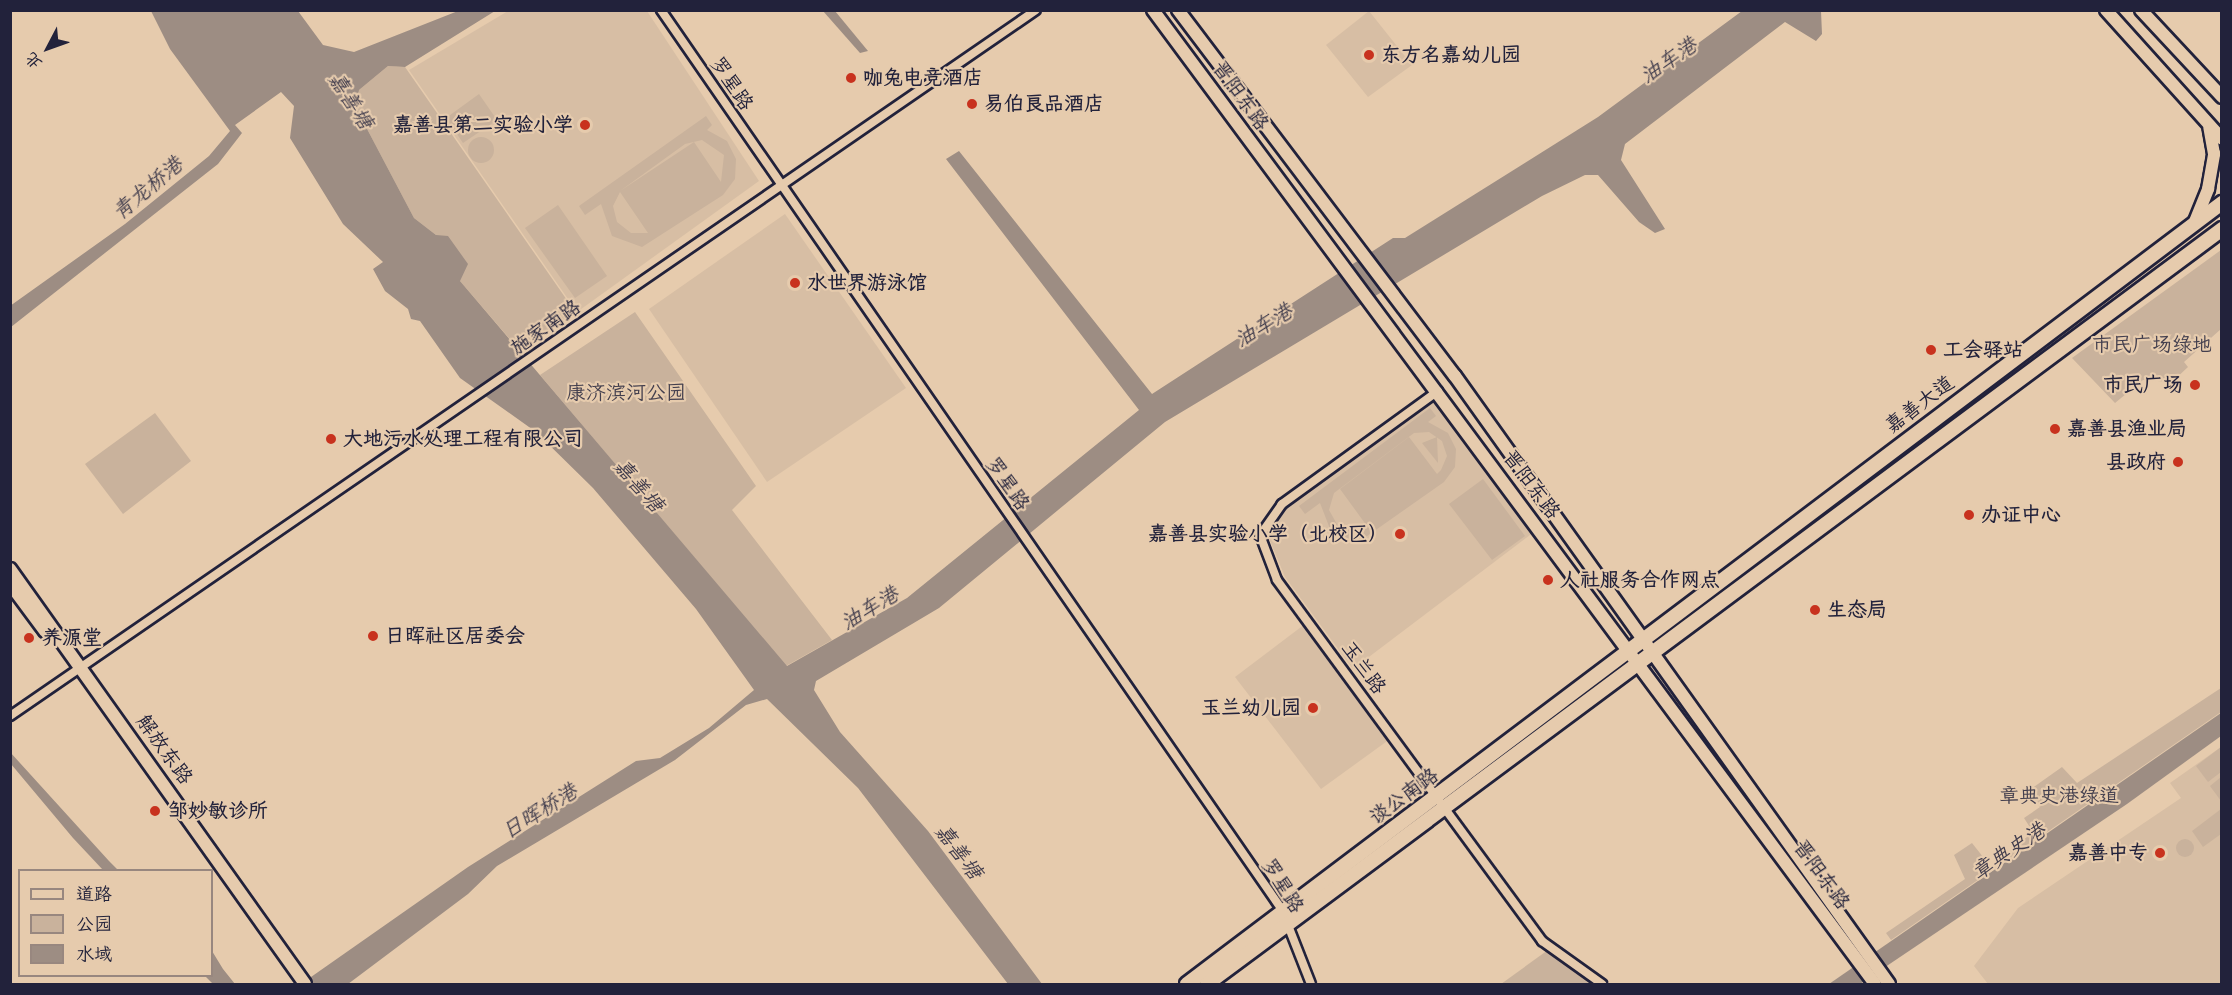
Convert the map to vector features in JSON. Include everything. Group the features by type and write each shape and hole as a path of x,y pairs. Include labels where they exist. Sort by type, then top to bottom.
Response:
{"main road":[{"name":"晋阳东路","path":"1153,10 1333,256 1438,391 1629,649 1884,984"},
{"name":"晋阳东路","path":"1178,10 1402,306 1642,638 1858,951"},
{"path":"2106,10 2222,139"},
{"path":"2141,10 2222,97"},
{"path":"2194,224 2208,189 2214,154 2209,126"},
{"name":"嘉善大道","path":"1642,638 2222,203"},
{"name":"嘉善大道","path":"1652,652 2220,232"},
{"name":"解放东路","path":"10,569 75,667 287,967 296,984"},
{"name":"解放东路","path":"10,584 75,667"},
{"name":"谈公南路","path":"1207,984 1442,802 1642,638"},
{"name":"谈公南路","path":"1187,984 1282,910 1442,802 1652,652"},
{"name":"解放东路","path":"287,967 305,984"}],"street":[{"name":"罗星路","path":"661,10 1282,910 1311,984"},
{"name":"施家南路","path":"10,716 75,667 537,356 779,184 1036,10"},
{"name":"玉兰路","path":"1438,391 1282,504 1260,535 1278,580 1542,940 1602,984"}],"shaded area":[{"name":"嘉善县第二实验小学","path":"508,11 647,11 759,181 577,312 409,70"},
{"name":"东方名嘉幼儿园","path":"1369,11 1412,65 1368,97 1326,45"},
{"path":"785,214 906,388 767,482 649,309"},
{"name":"嘉善县实验小学（北校区）","path":"1434,402 1534,532 1353,669 1285,577 1268,536 1286,508"},
{"name":"玉兰幼儿园","path":"1305,624 1390,739 1321,789 1235,677"},
{"name":"嘉善中专","path":"2221,747 2221,984 1988,984 1974,966 2018,908 2181,798 2170,783"}],"green space":[{"name":"康济滨河公园","path":"388,66 405,67 576,313 520,351 460,281 436,235 414,218 356,108 359,90"},
{"path":"479,94 497,120 463,143 446,118"},
{"path":"706,116 712,125 707,130 727,141 736,159 735,179 723,195 642,247 612,236 601,204 585,215 579,206","holes":["702,140 724,155 721,182 694,142 620,191 685,144","620,192 648,233 631,233 617,222 613,206"]},
{"path":"481,137 490,141 494,150 490,159 481,163 472,159 468,150 472,141"},
{"path":"558,205 607,276 575,298 525,228"},
{"name":"市民广场绿地","path":"2221,250 2221,329 2184,362 2188,367 2172,382 2143,380 2115,403 2072,358"},
{"name":"康济滨河公园","path":"635,312 756,486 732,510 832,640 786,666 540,375"},
{"path":"1430,408 1436,416 1428,422 1448,433 1456,449 1455,467 1444,482 1360,541 1332,534 1320,503 1305,514 1299,506","holes":["1429,432 1442,441 1447,456 1441,470 1437,474 1409,437 1340,489 1367,526 1353,531 1338,526 1329,510 1334,493 1414,433"]},
{"path":"155,413 191,461 123,514 85,464"},
{"path":"1437,437 1438,463 1422,443"},
{"path":"1483,479 1525,536 1492,560 1449,504"},
{"name":"章典史港绿道","path":"2221,688 2221,712 1891,940 1886,933 1965,879 1954,855 1972,843 1991,867 2033,832 2024,818 2040,807 2028,791 2062,767 2077,783"},
{"path":"2221,747 2221,772 2208,782 2196,766"},
{"path":"2221,777 2221,801 2210,786"},
{"path":"2221,809 2221,834 2203,847 2192,831"},
{"path":"2185,839 2191,842 2194,848 2191,854 2185,857 2179,854 2176,848 2179,842"},
{"path":"1548,950 1596,984 1501,984"}],"water":[{"path":"151,11 298,11 323,45 354,52 458,11 495,11 405,67 388,66 359,90 356,108 414,218 436,235 448,236 468,264 460,281 787,666 907,598 1139,410 946,159 959,151 1152,394 1393,238 1405,238 1598,117 1742,11 1821,11 1822,34 1816,41 1785,22 1625,144 1621,160 1665,229 1655,233 1639,222 1598,175 1585,175 1542,196 1165,422 939,608 816,681 814,690 840,732 928,831 1042,984 1008,984 858,788 767,699 746,705 675,760 497,866 468,894 348,984 301,984 468,867 636,761 660,758 709,728 754,690 696,609 593,488 536,432 460,378 420,321 411,319 408,309 385,291 373,269 383,262 343,224 290,138 294,106 281,92 235,125 242,133 218,164 11,327 10,306 125,224 209,156 230,131 170,49"},
{"path":"823,11 835,11 868,51 860,53"},
{"path":"2221,713 2221,736 2127,804 1860,984 1829,984"},
{"path":"10,752 117,869 102,869 11,764"},
{"path":"213,953 235,984 213,984 206,977 213,977"}],"place":[{"name":"东方名嘉幼儿园","path":"1369,55"},
{"name":"咖兔电竞酒店","path":"851,78"},
{"name":"易伯良品酒店","path":"972,104"},
{"name":"嘉善县第二实验小学","path":"585,125"},
{"name":"水世界游泳馆","path":"795,283"},
{"name":"工会驿站","path":"1931,350"},
{"name":"市民广场","path":"2195,385"},
{"name":"嘉善县渔业局","path":"2055,429"},
{"name":"大地污水处理工程有限公司","path":"331,439"},
{"name":"县政府","path":"2178,462"},
{"name":"办证中心","path":"1969,515"},
{"name":"嘉善县实验小学（北校区）","path":"1400,534"},
{"name":"人社服务合作网点","path":"1548,580"},
{"name":"生态局","path":"1815,610"},
{"name":"日晖社区居委会","path":"373,636"},
{"name":"养源堂","path":"29,638"},
{"name":"玉兰幼儿园","path":"1313,708"},
{"name":"邹妙敏诊所","path":"155,811"},
{"name":"嘉善中专","path":"2160,853"}],"water label":[{"name":"油车港","path":"1669,61"},
{"name":"嘉善塘","path":"350,101"},
{"name":"青龙桥港","path":"148,189"},
{"name":"油车港","path":"1264,326"},
{"name":"嘉善塘","path":"638,486"},
{"name":"油车港","path":"870,609"},
{"name":"日晖桥港","path":"540,812"},
{"name":"嘉善塘","path":"958,852"},
{"name":"章典史港","path":"2009,852"}]}
